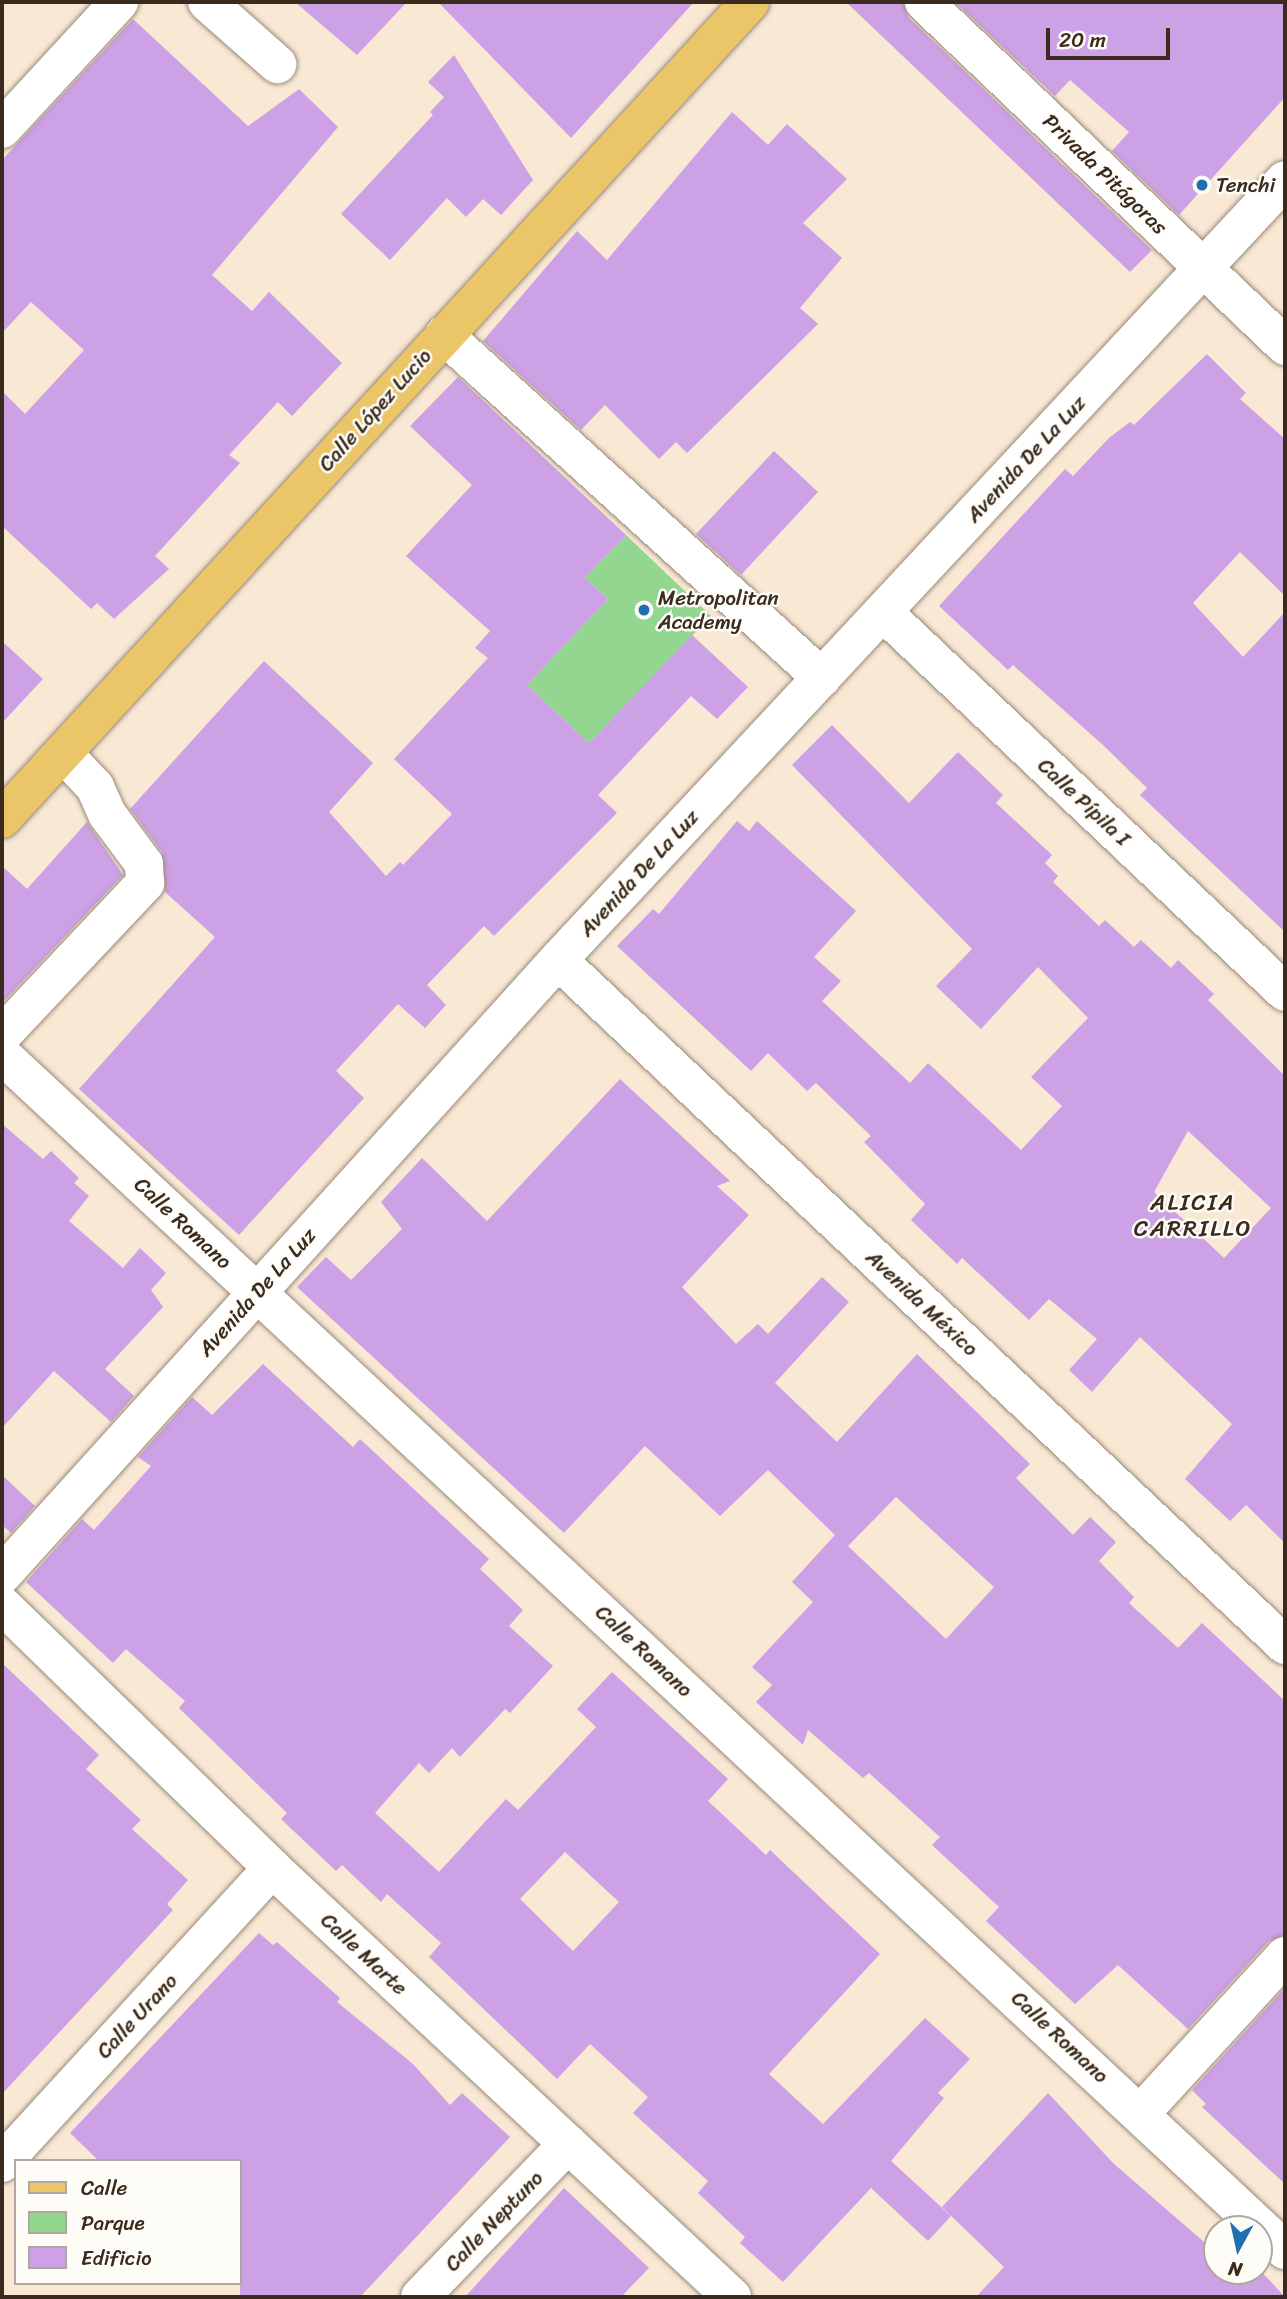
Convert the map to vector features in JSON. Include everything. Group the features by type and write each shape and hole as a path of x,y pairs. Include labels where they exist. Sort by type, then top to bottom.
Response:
{"main road":[{"name":"Calle López Lucio","path":"2,819 750,2"}],"street":[{"path":"2,129 119,2"},
{"path":"207,2 277,64"},
{"name":"Privada Pitágoras","path":"924,2 1285,346"},
{"name":"Avenida De La Luz","path":"2,1574 558,960 1285,180"},
{"path":"444,335 822,678"},
{"name":"Calle Pípila I","path":"883,612 1285,992"},
{"path":"2,1035 145,883 144,864 111,821 95,787 63,753"},
{"name":"Avenida México","path":"558,960 1285,1645"},
{"name":"Calle Romano","path":"2,1055 1285,2249"},
{"name":"Calle Marte","path":"2,1605 272,1868 732,2297"},
{"name":"Calle Urano","path":"2,2163 272,1868"},
{"path":"1141,2113 1285,1956"},
{"name":"Calle Neptuno","path":"420,2297 568,2144"}],"green space":[{"path":"626,535 711,616 589,743 527,685 608,599 585,578"}],"building":[{"path":"295,2 407,2 357,55"},
{"path":"438,2 694,2 571,138"},
{"path":"846,2 903,2 909,18 1152,250 1130,272"},
{"path":"955,2 1285,2 1285,97 1179,215 1112,151 1129,132 1070,80 1055,96"},
{"path":"133,19 248,126 299,89 338,127 212,275 252,311 269,292 342,363 292,416 278,402 229,455 240,463 155,556 169,569 114,619 97,603 91,609 2,526 2,391 25,414 84,350 31,302 2,333 2,160"},
{"path":"454,55 533,180 501,215 483,199 466,217 447,198 390,260 341,214 433,115 430,112 444,97 428,82"},
{"path":"732,112 768,145 787,124 847,179 803,223 842,258 800,308 818,324 687,453 676,442 659,459 605,405 581,430 483,341 577,231 607,260"},
{"path":"1207,354 1246,393 1240,399 1285,439 1285,596 1240,552 1193,603 1243,657 1285,612 1285,932 1140,795 1147,788 1103,745 1013,665 1008,670 939,606 1065,469 1073,476 1109,438 1130,422 1134,425"},
{"path":"458,377 626,535 585,578 608,599 527,685 589,743 692,635 748,687 717,719 691,696 598,795 617,813 494,936 484,926 427,985 446,1005 425,1028 398,1004 336,1071 364,1098 239,1235 79,1089 215,937 165,892 162,852 130,809 264,661 373,763 329,812 386,876 400,862 403,865 452,814 394,759 488,658 475,648 490,631 406,556 472,485 410,426"},
{"path":"774,451 818,492 741,575 696,534"},
{"path":"2,641 43,679 2,723"},
{"path":"832,725 909,803 958,752 1003,795 996,803 1052,855 1045,863 1058,876 1053,882 1099,926 1105,920 1134,947 1141,940 1171,968 1178,960 1214,994 1208,1000 1285,1076 1285,1543 1246,1505 1230,1521 1185,1479 1232,1424 1140,1337 1092,1392 1069,1370 1097,1339 1049,1299 1029,1320 962,1258 957,1264 911,1220 925,1204 864,1142 871,1136 816,1083 807,1091 768,1053 751,1071 617,946 653,909 659,914 737,821 749,831 757,821 856,911 814,957 841,981 822,1001 910,1083 928,1063 1021,1150 1062,1106 1031,1077 1088,1018 1038,967 981,1029 936,986 972,949 792,765","holes":["1188,1131 1271,1208 1224,1258 1154,1192"]},
{"path":"87,822 123,875 2,1003 2,866 27,889"},
{"path":"620,1079 730,1181 717,1186 749,1215 682,1287 736,1344 758,1324 768,1334 822,1277 849,1302 775,1383 837,1442 917,1354 1030,1464 1016,1478 1073,1535 1090,1517 1116,1542 1099,1561 1134,1597 1129,1603 1178,1648 1202,1623 1285,1701 1285,1935 1269,1941 1188,2029 1118,1965 1075,2004 986,1921 999,1907 932,1845 940,1837 869,1773 863,1778 808,1730 803,1745 756,1702 772,1685 752,1667 813,1602 792,1582 835,1535 768,1470 720,1516 645,1446 564,1533 297,1287 326,1257 351,1280 402,1229 381,1202 422,1158 487,1221","holes":["896,1497 994,1587 946,1639 848,1546"]},
{"path":"2,1124 43,1159 51,1151 79,1178 74,1183 89,1196 69,1221 123,1268 140,1248 166,1273 151,1290 163,1307 105,1369 134,1396 111,1422 54,1371 2,1428"},
{"path":"263,1364 353,1447 360,1439 489,1559 480,1569 523,1610 509,1626 553,1666 510,1713 505,1709 460,1757 452,1748 429,1773 419,1763 375,1813 439,1872 506,1799 518,1810 596,1727 577,1709 612,1672 728,1779 708,1801 766,1855 770,1850 880,1954 769,2074 823,2124 925,2018 970,2059 938,2093 944,2098 891,2161 951,2216 928,2241 871,2188 783,2282 740,2243 745,2237 698,2193 708,2181 633,2113 648,2097 590,2044 557,2079 429,1957 441,1943 387,1894 381,1902 342,1865 336,1871 281,1819 287,1813 179,1708 185,1701 126,1649 113,1663 26,1582 82,1519 94,1530 151,1466 138,1457 192,1397 212,1415","holes":["565,1852 619,1902 573,1951 520,1899"]},
{"path":"2,1475 35,1506 11,1533 2,1525"},
{"path":"2,1663 99,1755 86,1769 141,1820 132,1829 188,1880 167,1904 173,1910 2,2094"},
{"path":"259,1933 273,1945 277,1942 340,1998 337,2002 413,2064 450,2105 462,2093 510,2137 360,2297 240,2297 242,2159 97,2159 70,2133"},
{"path":"1285,1988 1285,2184 1202,2107 1206,2104 1192,2090"},
{"path":"1048,2093 1113,2163 1203,2241 1203,2285 1273,2284 1285,2297 976,2297 1004,2267 942,2207"},
{"path":"564,2188 649,2268 621,2297 465,2297"}],"place":[{"name":"Tenchi","path":"1202,185"},
{"name":"Metropolitan Academy","path":"644,610"}],"district":[{"name":"ALICIA CARRILLO","path":"1193,1216"}]}
